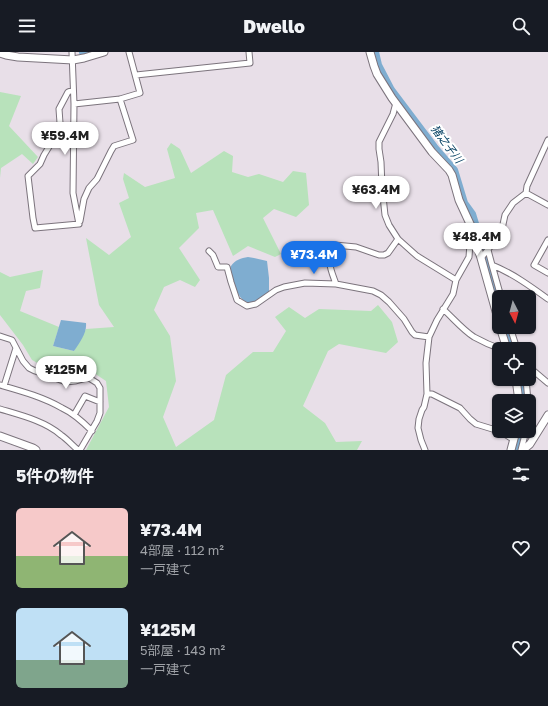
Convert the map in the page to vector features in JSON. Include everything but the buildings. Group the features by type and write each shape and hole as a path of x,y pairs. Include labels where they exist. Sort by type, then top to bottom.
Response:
{"street":[{"path":"72,52 74,104 73,194 79,224"},
{"path":"0,53 18,57 73,60 104,52"},
{"path":"74,104 120,98 140,93 129,52"},
{"path":"136,75 250,63 249,52"},
{"path":"370,52 377,74 392,98 432,152 452,175 482,257 492,295"},
{"path":"73,90 68,92 59,109 60,123 56,137 40,164 28,176 35,228 79,224"},
{"path":"79,224 84,199 89,188 97,179 114,146 133,140 120,98"},
{"path":"396,103 393,114 379,142 385,215 398,239 417,256 456,280"},
{"path":"482,257 495,241 502,229 505,215 513,203 526,193 527,186 548,140"},
{"path":"526,193 548,205"},
{"path":"425,450 418,428 427,394 426,363 429,337 432,328 453,294 456,280 469,257 471,226"},
{"path":"336,284 329,266 329,260 335,245 356,247 379,255 384,255 388,253 398,239"},
{"path":"548,240 534,265 548,273"},
{"path":"487,250 499,290"},
{"path":"209,251 213,255 218,267 227,267 238,300 247,306 256,304 276,290 284,287 305,283 336,284 373,291 381,295 404,319 415,335 429,337"},
{"path":"492,265 501,268 548,299"},
{"path":"443,309 473,337 492,346"},
{"path":"0,336 12,340 23,361 29,368 35,371 66,382 89,378 96,383 100,388 100,413 92,430 79,450 60,434 48,427 29,418 0,409"},
{"path":"16,348 2,385 48,401 63,408 92,430"},
{"path":"536,373 548,383"},
{"path":"427,394 432,394 460,408 476,424 492,429"},
{"path":"74,415 85,396 100,402"},
{"path":"522,450 533,439 548,414"},
{"path":"0,436 36,450"},
{"path":"511,438 514,440 511,450"},
{"path":"522,450 525,438"}],"green space":[{"path":"0,92 21,96 9,126 38,157 33,164 22,154 1,168 0,178"},
{"path":"171,143 180,149 191,173 224,151 233,156 232,172 248,177 259,174 283,182 293,171 306,173 309,205 296,217 274,209 263,218 281,254 275,257 248,246 233,256 213,210 196,213 199,228 179,248 200,280 195,287 180,280 164,287 154,310 170,336 176,381 163,417 176,447 214,420 226,375 253,352 273,352 286,331 275,317 289,307 305,318 319,309 371,311 378,305 392,322 398,342 386,353 339,344 328,351 303,406 325,423 336,442 362,441 357,450 86,450 109,407 106,381 91,371 73,376 46,368 32,360 23,345 0,315 0,272 10,277 43,270 40,288 26,291 20,311 59,327 53,346 74,351 86,329 114,327 99,305 86,238 109,255 131,237 119,203 129,198 123,179 124,173 145,187 175,178 167,149"}],"water":[{"path":"248,257 267,261 269,278 269,294 251,303 245,301 239,295 233,282 230,269 236,261"},
{"path":"61,320 86,323 81,341 74,351 53,346"}],"waterway":[{"name":"猪之子川","path":"83,52 88,52"},
{"name":"猪之子川","path":"375,52 378,65 391,90 434,147 454,170 464,203 472,214 495,290"},
{"name":"猪之子川","path":"508,334 510,342"},
{"name":"猪之子川","path":"522,386 524,394"},
{"name":"猪之子川","path":"516,450 521,438"}]}
